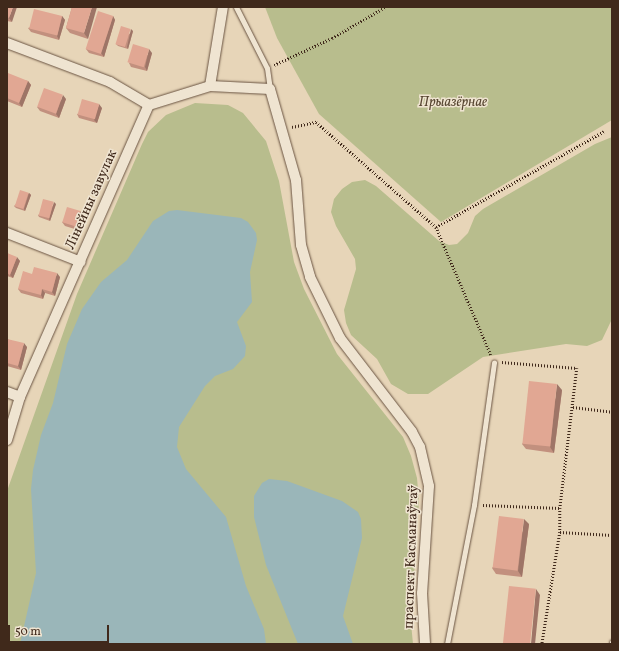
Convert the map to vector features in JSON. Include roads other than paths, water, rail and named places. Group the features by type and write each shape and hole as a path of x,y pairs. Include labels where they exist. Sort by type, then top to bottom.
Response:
{"street":[{"path":"210,86 223,7"},
{"path":"7,43 110,82 149,105 210,86 270,89"},
{"name":"праспект Касманаўтаў","path":"270,89 296,180 301,245 310,277 340,338 412,432 426,463 430,486 422,593 425,644"},
{"name":"Лінейны завулак","path":"7,440 20,397 149,105"},
{"path":"7,233 80,262"},
{"path":"7,392 20,397"}],"lane":[{"path":"236,7 267,68 270,89"},
{"path":"447,644 474,505 494,362"}],"water":[{"path":"177,210 241,218 248,222 256,233 257,240 250,272 252,302 237,322 246,346 245,356 233,369 215,376 205,386 179,427 177,447 186,469 226,517 246,586 264,629 266,644 20,644 36,573 31,489 33,470 41,435 53,403 67,344 82,309 101,282 127,260 153,221 169,211"},
{"path":"269,479 287,481 342,501 358,512 361,519 362,538 343,616 353,644 298,644 266,565 254,517 254,496 262,483"}],"park label":[{"name":"Прыазёрнае","path":"453,103"}]}
